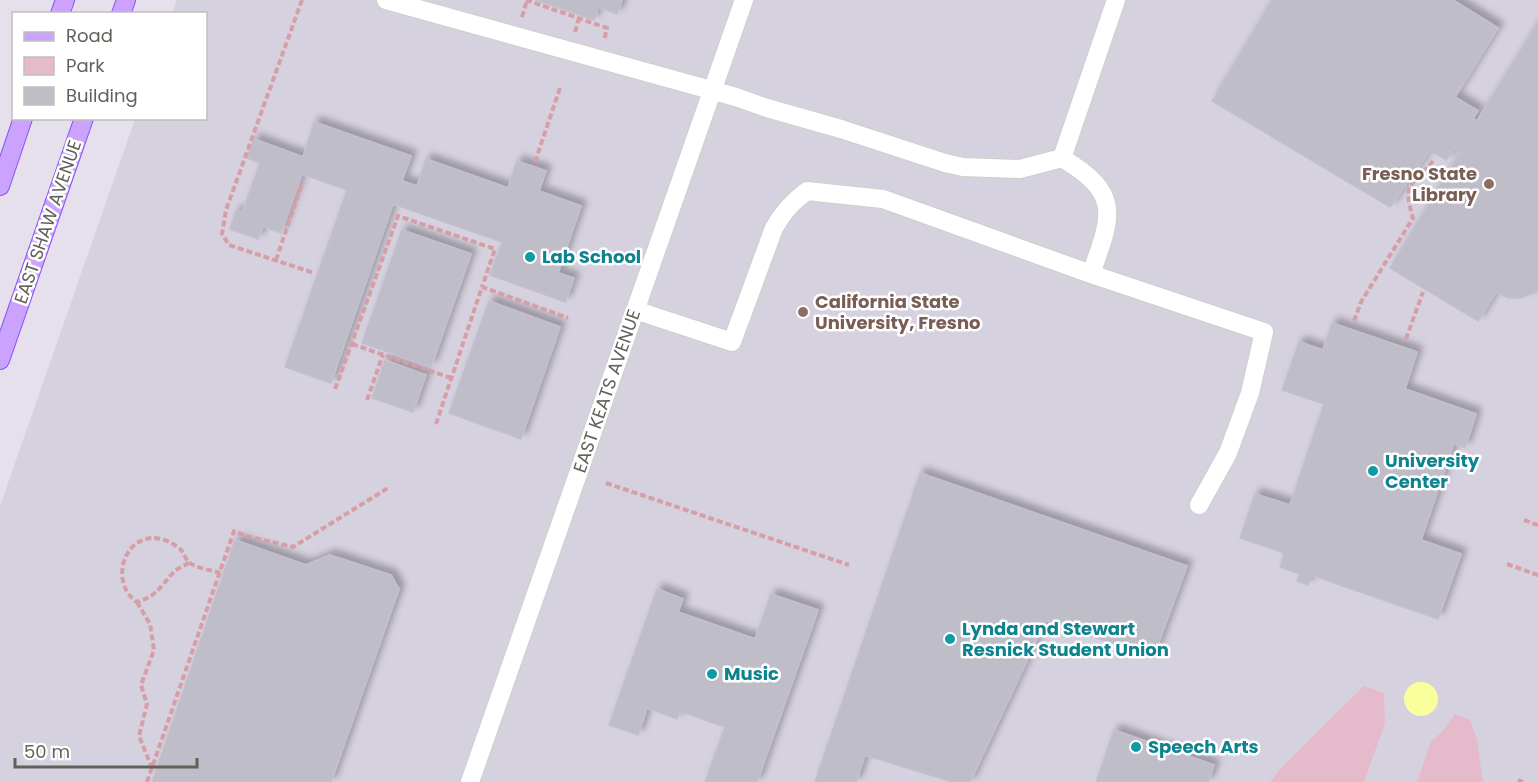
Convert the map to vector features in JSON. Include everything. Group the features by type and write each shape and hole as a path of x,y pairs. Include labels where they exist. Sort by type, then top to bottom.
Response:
{"main road":[{"path":"0,186 22,120"},
{"name":"EAST SHAW AVENUE","path":"0,360 5,331 83,120"}],"street":[{"path":"386,0 712,90 841,129 945,164 1020,169 1062,158 1095,182 1108,208 1105,234 1090,273"},
{"name":"EAST KEATS AVENUE","path":"470,782 744,0"},
{"path":"1062,158 1116,0"},
{"path":"635,310 732,342 774,228 782,214 794,201 807,191 883,199 1264,332 1250,393 1228,453 1199,505"}],"path":[{"path":"302,0 226,210 222,234 230,245 314,273"},
{"path":"520,23 526,0 607,28 603,45"},
{"path":"573,37 579,18"},
{"path":"535,162 561,86"},
{"path":"1354,321 1361,302 1413,218 1407,192 1410,184 1422,175 1433,161"},
{"path":"276,260 301,186"},
{"path":"335,389 398,216 495,249 436,424"},
{"path":"482,287 568,318"},
{"path":"1406,339 1423,292"},
{"path":"352,344 451,378"},
{"path":"367,400 383,354"},
{"path":"606,483 849,566"},
{"path":"147,782 234,531 293,547 388,488"},
{"path":"1524,520 1538,525"},
{"path":"152,768 139,736 147,704 141,685 154,650 150,624 137,602 130,598 123,581 121,566 133,544 151,537 170,542 181,550 189,563 220,573"},
{"path":"137,602 149,598 162,588 173,572 189,563"},
{"path":"1507,564 1538,575"}],"shaded area":[{"name":"California State University, Fresno","path":"177,0 1538,0 1538,782 0,782 0,506 135,120 207,120 207,12 172,12"},
{"path":"1421,682 1433,687 1438,699 1433,711 1421,716 1409,711 1404,699 1409,687"}],"green space":[{"path":"1364,686 1384,693 1385,723 1364,782 1270,782 1281,768"},
{"path":"1455,714 1470,720 1477,739 1483,782 1417,782 1431,741 1442,732"}],"building":[{"path":"536,0 622,0 617,14 598,7 594,20"},
{"name":"Fresno State Library","path":"1272,0 1453,0 1498,28 1455,97 1478,111 1473,118 1477,121 1538,22 1538,291 1521,298 1508,298 1496,292 1478,321 1390,268 1460,152 1454,148 1446,160 1430,150 1390,207 1212,101"},
{"name":"Lab School","path":"314,122 411,156 402,181 417,186 426,159 508,188 517,161 546,171 539,191 581,206 558,273 574,278 565,302 490,275 502,242 393,204 331,383 285,367 347,190 302,174 281,233 263,226 258,239 230,229 236,211 242,213 260,163 247,158 254,139 303,157"},
{"path":"402,230 471,254 431,367 362,343"},
{"path":"489,301 560,327 521,439 449,413"},
{"name":"University Center","path":"1332,323 1417,352 1405,389 1476,414 1465,448 1454,443 1421,540 1461,554 1438,619 1311,575 1308,585 1297,581 1300,574 1280,567 1284,553 1240,538 1255,494 1290,505 1324,404 1282,390 1299,342 1323,350"},
{"path":"385,360 426,375 413,412 372,398"},
{"name":"Lynda and Stewart Resnick Student Union","path":"920,473 1187,566 1153,658 1046,620 970,782 952,782 865,755 856,782 815,782"},
{"path":"235,540 306,565 330,555 391,575 399,589 331,782 152,782"},
{"name":"Music","path":"657,589 683,599 678,612 755,639 771,594 818,610 757,782 705,782 725,727 679,711 677,719 647,708 638,735 609,725"},
{"name":"Speech Arts","path":"1114,730 1214,765 1208,782 1096,782"}],"place":[{"name":"Fresno State Library","path":"1489,184"},
{"name":"Lab School","path":"530,257"},
{"name":"California State University, Fresno","path":"803,312"},
{"name":"University Center","path":"1373,471"},
{"name":"Lynda and Stewart Resnick Student Union","path":"950,639"},
{"name":"Music","path":"712,674"},
{"name":"Speech Arts","path":"1136,747"}]}
